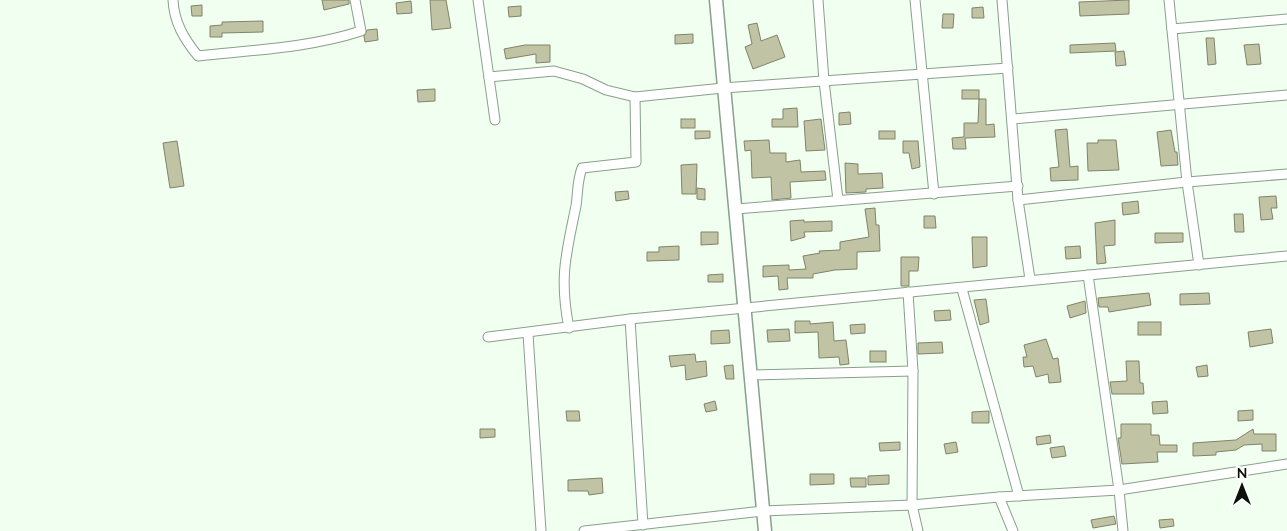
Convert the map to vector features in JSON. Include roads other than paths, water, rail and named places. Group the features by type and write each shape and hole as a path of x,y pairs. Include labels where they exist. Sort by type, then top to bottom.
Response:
{"street":[{"path":"173,0 174,17 187,42 198,56 336,40 361,32 355,0"},
{"path":"478,0 495,120"},
{"path":"716,0 765,531"},
{"path":"818,0 824,81 838,200"},
{"path":"915,0 934,194"},
{"path":"1002,0 1018,200 1030,279"},
{"path":"1169,0 1187,182 1199,265"},
{"path":"1172,30 1287,19"},
{"path":"489,77 554,71 583,79 606,90 635,97 723,88 1008,68"},
{"path":"1013,120 1287,95"},
{"path":"568,328 563,299 563,272 576,204 578,177 582,168 636,162 635,97"},
{"path":"1018,200 1187,182 1287,174"},
{"path":"736,209 1018,186"},
{"path":"488,338 630,319 908,292 962,289 1030,279 1287,256"},
{"path":"1088,275 1120,490 1123,531"},
{"path":"962,289 1019,496"},
{"path":"908,292 913,371 912,505 918,531"},
{"path":"630,319 643,525"},
{"path":"528,334 540,531"},
{"path":"750,375 913,371"},
{"path":"584,531 763,512 912,505 999,497 1120,490 1287,464"},
{"path":"999,497 1013,531"}]}
